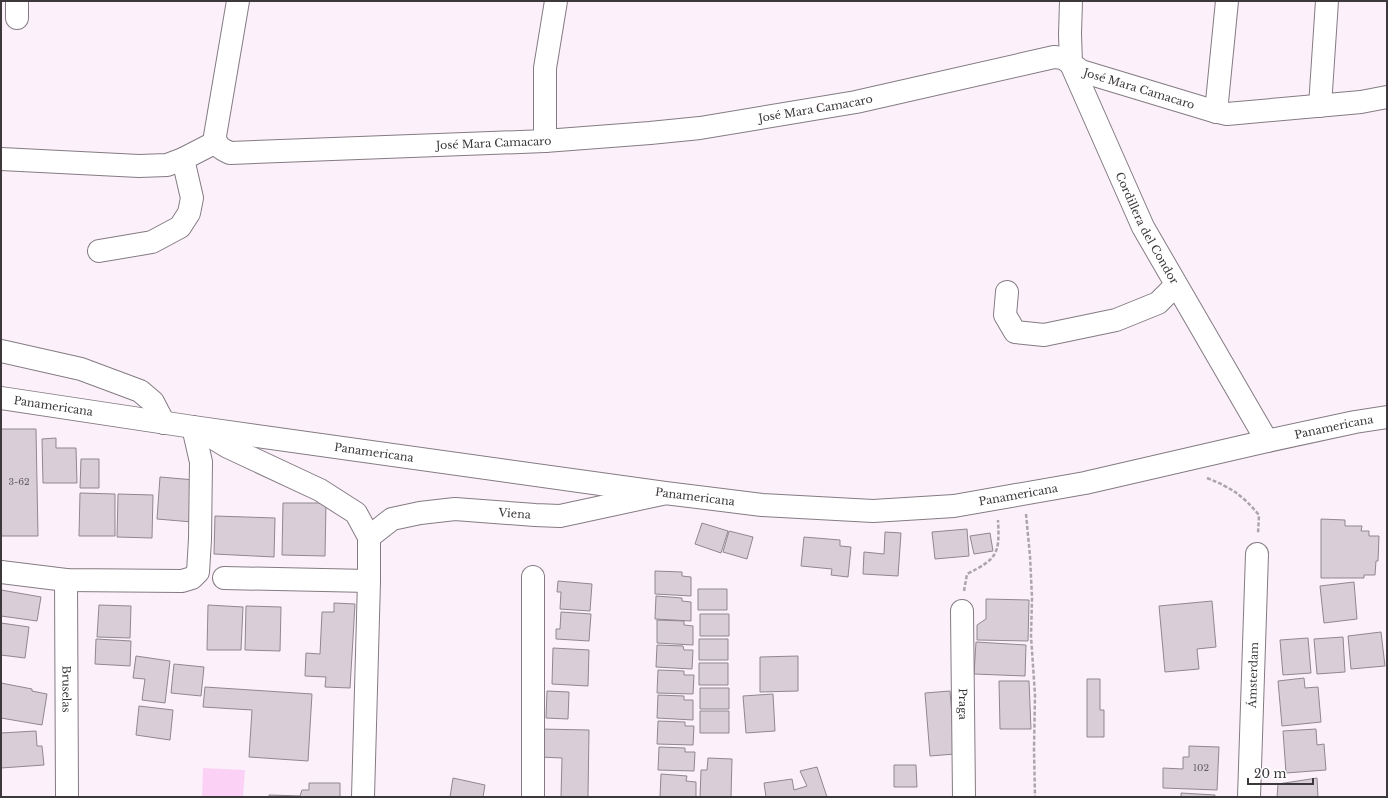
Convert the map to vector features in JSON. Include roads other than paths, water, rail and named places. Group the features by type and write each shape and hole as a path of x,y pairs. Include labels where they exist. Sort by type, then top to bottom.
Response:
{"street":[{"path":"1,160 139,166 167,165 223,148 215,136 238,1"},
{"path":"545,141 545,68 556,1"},
{"name":"Cordillera del Condor","path":"1071,1 1071,64 1143,227 1267,441"},
{"path":"1216,112 1227,1"},
{"path":"1320,106 1327,1"},
{"name":"José Mara Camacaro","path":"223,148 545,141 700,128 856,102 1054,57 1063,58 1081,71 1227,114 1320,106 1387,98"},
{"path":"99,251 152,242 180,227 189,213 192,198 184,159"},
{"path":"1007,292 1005,315 1016,332 1044,335 1116,320 1158,303 1176,285"},
{"path":"1,351 81,369 140,391 153,402 164,423"},
{"name":"Panamericana","path":"1,398 195,428 665,493 762,505 873,511 954,506 998,499 1085,483 1267,441 1355,422 1387,417"},
{"path":"195,428 228,447 320,490 356,514 369,537 363,797"},
{"path":"1,572 66,580 182,581 192,578 198,572 200,531 201,462 195,428"},
{"name":"Viena","path":"369,537 392,520 420,513 456,509 535,516 560,516 665,493"},
{"name":"Ámsterdam","path":"1249,797 1257,554"},
{"path":"533,577 533,797"},
{"path":"224,578 369,581"},
{"name":"Bruselas","path":"66,580 68,797"},
{"name":"Praga","path":"962,611 964,797"}]}
